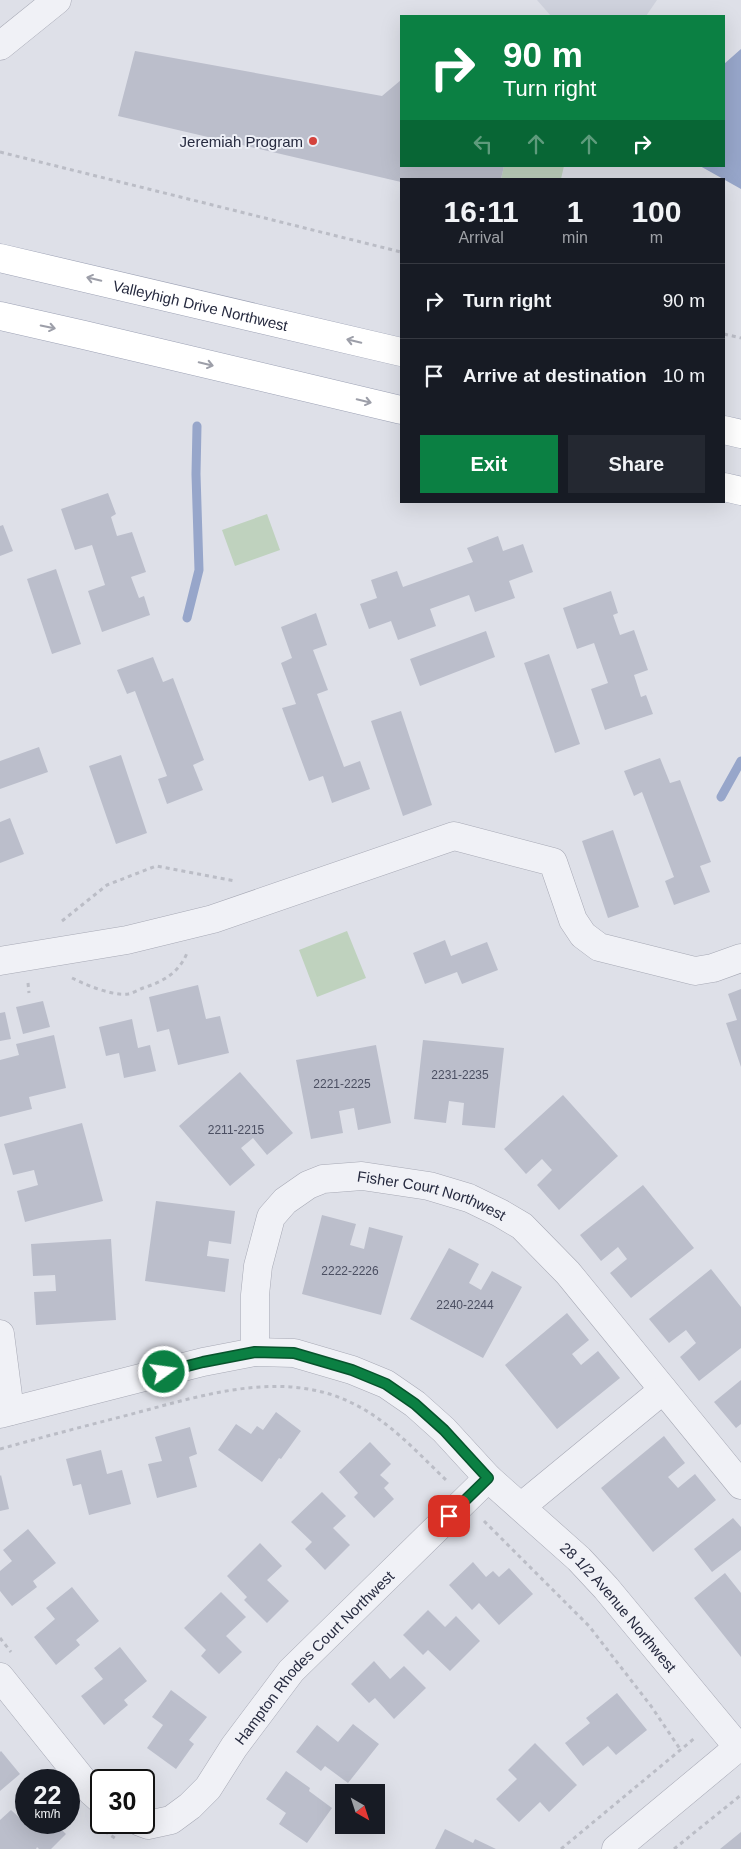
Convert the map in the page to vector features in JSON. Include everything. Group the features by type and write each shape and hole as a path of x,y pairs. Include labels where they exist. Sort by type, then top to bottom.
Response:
{"main road":[{"name":"Valleyhigh Drive Northwest","path":"0,258 400,352"},
{"path":"0,316 84,334 400,410"},
{"path":"725,430 741,434"},
{"path":"725,487 741,491"}],"street":[{"path":"0,46 57,0"},
{"path":"0,961 127,940 177,928 213,918 454,836 553,862 573,920 583,935 599,947 695,971 713,968 741,958"},
{"name":"Fisher Court Northwest","path":"255,1352 255,1294 258,1266 271,1217 285,1201 308,1185 323,1178 362,1176 429,1186 469,1198 500,1212 522,1226 568,1273 741,1484"},
{"path":"0,1334 5,1413"},
{"name":"28 1/2 Avenue Northwest","path":"5,1413 203,1362 255,1352 294,1353 352,1370 386,1384 415,1404 444,1430 488,1478 522,1506 579,1559 606,1588 739,1746"},
{"path":"522,1506 663,1390"},
{"name":"Hampton Rhodes Court Northwest","path":"155,1823 171,1820 190,1806 208,1788 234,1747 291,1671 488,1478"},
{"path":"0,1677 90,1790"},
{"path":"616,1849 739,1746"}],"path":[{"path":"0,152 400,252"},
{"path":"725,334 741,338"},
{"path":"60,923 107,884 156,866 236,881"},
{"path":"67,975 88,986 109,992 127,994 162,982 175,971 187,954 177,928"},
{"path":"28,982 29,993"},
{"path":"0,1449 209,1393 258,1387 290,1386 327,1394 356,1405 388,1425 447,1481"},
{"path":"483,1521 589,1626 651,1706 680,1749 561,1849"},
{"path":"674,1849 741,1795"}],"shaded area":[{"path":"537,0 657,0 647,15 550,15"}],"green space":[{"path":"504,167 564,167 561,178 501,178"},
{"path":"267,514 280,550 235,566 222,530"},
{"path":"347,931 366,978 317,997 299,950"}],"water":[{"path":"741,49 741,189 725,180 725,178 721,178 702,167 725,167 725,63"}],"building":[{"name":"Jeremiah Program","path":"135,51 382,96 400,81 400,167 504,167 501,178 400,178 400,182 118,116"},
{"path":"108,493 116,514 111,517 117,536 132,532 146,572 131,577 139,598 144,596 150,615 102,632 88,591 105,585 92,545 75,550 61,509"},
{"path":"3,525 13,551 0,556 0,526"},
{"path":"498,536 503,551 523,544 533,572 509,581 515,598 475,612 469,595 430,609 436,626 398,640 391,621 369,629 360,604 377,598 371,580 397,571 403,587 473,562 467,548"},
{"path":"56,569 81,644 52,654 27,579"},
{"path":"611,591 618,613 613,615 620,635 634,630 648,670 634,675 641,697 646,695 653,714 605,730 591,689 608,683 594,643 577,649 563,608"},
{"path":"316,613 327,645 313,650 328,690 317,694 344,767 360,761 370,789 332,803 323,776 309,781 282,708 296,704 281,663 292,658 281,627"},
{"path":"486,631 495,657 420,686 410,659"},
{"path":"549,654 580,744 555,753 524,663"},
{"path":"153,657 163,682 173,678 204,760 193,765 203,790 167,804 158,779 167,776 135,691 127,694 117,670"},
{"path":"401,711 432,805 403,816 371,721"},
{"path":"39,747 48,772 0,789 0,761"},
{"path":"121,755 147,833 116,844 89,766"},
{"path":"660,758 670,783 680,780 711,862 700,866 710,892 674,905 665,881 674,877 642,792 634,796 624,771"},
{"path":"10,818 24,854 0,863 0,822"},
{"path":"613,830 639,907 608,918 582,841"},
{"path":"445,940 451,956 487,942 498,970 462,984 457,972 425,984 413,953"},
{"path":"198,985 206,1019 220,1016 229,1053 178,1065 169,1029 157,1032 149,997"},
{"path":"741,989 741,1067 726,1023 737,1020 728,994"},
{"path":"43,1001 50,1027 23,1034 16,1007"},
{"path":"5,1012 11,1039 0,1041 0,1013"},
{"path":"132,1019 138,1048 150,1045 156,1071 124,1078 119,1053 106,1056 99,1027"},
{"path":"54,1035 66,1088 29,1097 32,1109 0,1117 0,1060 19,1055 16,1044"},
{"path":"423,1040 504,1048 495,1128 462,1125 464,1103 449,1101 446,1123 414,1119"},
{"path":"376,1045 391,1123 358,1130 354,1108 339,1111 343,1133 311,1139 296,1060"},
{"path":"240,1072 293,1133 267,1155 253,1138 241,1148 255,1165 230,1186 179,1126"},
{"path":"563,1095 618,1156 559,1210 537,1185 552,1170 542,1159 526,1174 504,1149"},
{"path":"82,1123 103,1201 25,1222 17,1191 38,1185 34,1170 13,1175 4,1144"},
{"path":"643,1185 694,1248 631,1298 610,1273 627,1259 618,1247 601,1261 580,1235"},
{"path":"156,1201 235,1211 231,1244 209,1241 207,1256 229,1259 225,1292 145,1281"},
{"path":"322,1215 356,1224 350,1245 364,1249 369,1227 403,1236 381,1315 302,1294"},
{"path":"111,1239 116,1320 36,1325 34,1292 56,1291 55,1275 33,1276 31,1244"},
{"path":"449,1248 479,1264 469,1283 481,1290 492,1271 522,1287 483,1358 410,1319"},
{"path":"711,1269 741,1307 741,1348 699,1381 680,1357 696,1343 686,1330 669,1343 649,1319"},
{"path":"567,1313 589,1340 572,1354 581,1365 598,1351 620,1378 557,1429 505,1365"},
{"path":"741,1380 741,1424 736,1428 714,1402"},
{"path":"276,1412 301,1431 262,1482 218,1450 236,1424 251,1434 257,1426 263,1430"},
{"path":"190,1427 197,1454 189,1457 197,1487 157,1498 148,1464 162,1461 155,1437"},
{"path":"664,1436 685,1463 668,1477 678,1488 695,1474 716,1500 653,1552 601,1488"},
{"path":"370,1442 391,1464 380,1475 389,1483 384,1488 394,1499 374,1518 354,1497 358,1493 339,1472"},
{"path":"101,1450 107,1474 122,1470 131,1504 89,1515 81,1484 73,1486 66,1459"},
{"path":"0,1476 9,1509 0,1511"},
{"path":"322,1492 346,1516 333,1528 350,1545 325,1570 305,1549 312,1542 291,1522"},
{"path":"733,1518 741,1527 741,1550 712,1572 694,1549"},
{"path":"28,1529 56,1563 33,1581 37,1587 12,1606 0,1591 0,1571 12,1561 3,1550"},
{"path":"260,1543 282,1566 267,1580 289,1601 267,1623 244,1600 247,1597 227,1576"},
{"path":"473,1562 486,1577 493,1571 499,1577 509,1568 533,1594 499,1625 479,1603 472,1610 449,1585"},
{"path":"725,1573 741,1593 741,1657 694,1598"},
{"path":"72,1587 99,1621 76,1640 80,1645 56,1665 34,1637 55,1619 46,1608"},
{"path":"221,1592 246,1617 226,1636 242,1652 219,1674 201,1656 206,1650 184,1628"},
{"path":"428,1610 445,1627 456,1616 480,1641 450,1671 428,1650 423,1655 403,1635"},
{"path":"120,1647 147,1681 124,1700 128,1705 104,1725 81,1696 103,1679 94,1668"},
{"path":"374,1661 390,1679 404,1666 426,1688 394,1719 375,1698 369,1703 351,1684"},
{"path":"171,1690 207,1717 189,1740 194,1744 176,1769 147,1748 163,1725 152,1717"},
{"path":"617,1693 647,1730 616,1755 608,1746 583,1766 565,1743 590,1723 586,1718"},
{"path":"353,1724 379,1744 348,1783 325,1766 321,1771 296,1752 317,1725 338,1742"},
{"path":"535,1743 577,1785 549,1812 540,1802 519,1822 496,1799 517,1779 508,1770"},
{"path":"0,1752 16,1769 15,1778 0,1791"},
{"path":"286,1771 310,1788 309,1791 332,1808 307,1843 279,1824 286,1813 266,1799"},
{"path":"11,1810 15,1814 15,1834 66,1834 51,1849 39,1849 37,1847 36,1849 0,1849 0,1820"},
{"path":"445,1829 473,1843 475,1839 496,1849 435,1849"},
{"path":"741,1832 741,1849 720,1849"}],"waterway":[{"path":"187,618 199,570 196,474 197,426"},
{"path":"721,797 741,761"}],"place":[{"name":"Jeremiah Program","path":"313,141"}],"route":[{"path":"164,1372 255,1352 294,1353 352,1370 386,1384 415,1404 444,1430 488,1478 449,1516"}]}
